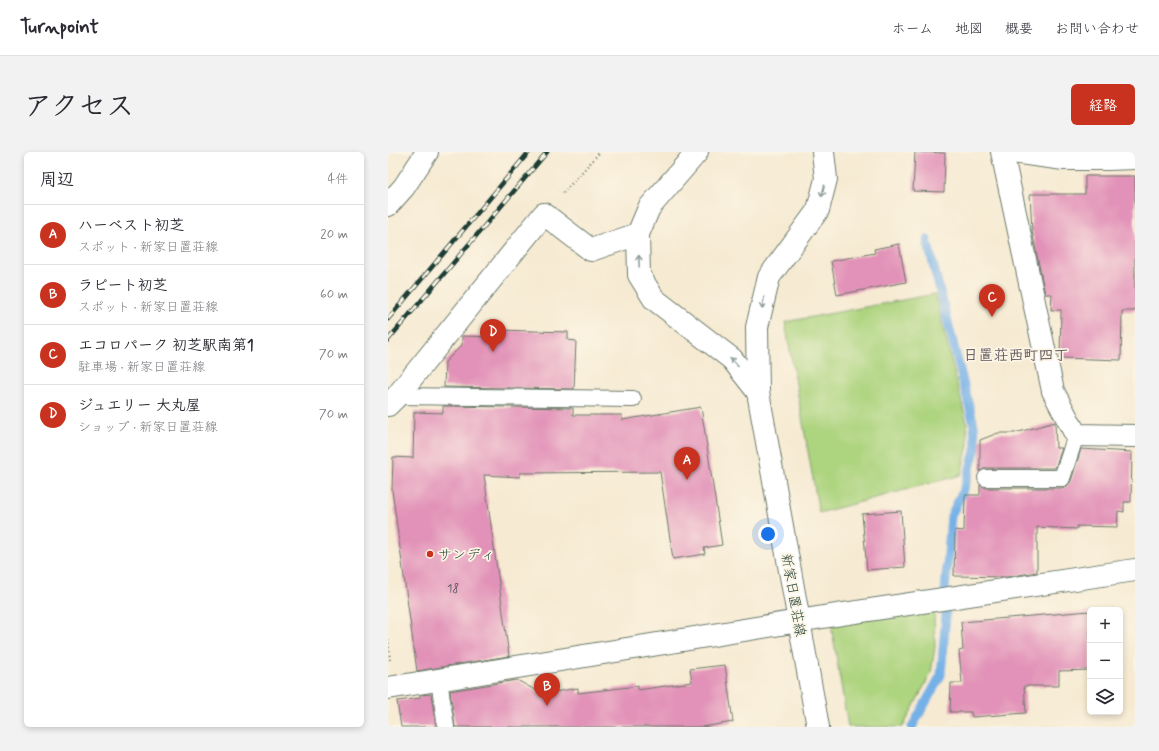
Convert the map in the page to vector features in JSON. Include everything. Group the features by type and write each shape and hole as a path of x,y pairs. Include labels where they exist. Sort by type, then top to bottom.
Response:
{"street":[{"path":"388,205 404,187 427,152"},
{"path":"698,152 649,208 638,234 639,275 654,299 732,358 758,392"},
{"name":"新家日置荘線","path":"818,727 758,392 757,327 769,277 818,210 826,179 823,152"},
{"path":"1002,152 1053,391 1076,435 1135,436"},
{"path":"1012,152 1064,159 1135,158"},
{"path":"392,401 544,214 591,250 638,234"},
{"path":"388,688 839,615 1135,570"}],"lane":[{"path":"392,401 633,399"},
{"path":"986,478 1062,478 1076,435"},
{"path":"439,680 446,727"}],"path":[{"path":"544,214 600,152"}],"green space":[{"path":"935,294 967,424 968,445 961,475 819,513 785,322"},
{"path":"934,607 935,647 931,673 903,727 848,727 831,624"}],"building":[{"path":"915,152 945,153 944,192 913,191"},
{"path":"1085,176 1135,176 1135,311 1122,311 1121,360 1060,358 1061,310 1051,310 1052,294 1045,294 1032,231 1030,194 1085,194"},
{"path":"899,244 906,282 837,295 831,261 875,253 874,249"},
{"path":"497,330 568,332 568,340 576,341 574,389 444,387 445,362 462,345 462,336 496,337"},
{"path":"443,406 573,408 573,415 622,415 622,420 701,407 722,545 704,548 705,554 673,559 660,472 520,473 520,477 484,475 509,656 417,671 392,490 393,457 413,458 414,412 443,413"},
{"path":"1055,422 1056,448 1062,448 1055,468 986,468 980,471 980,440 998,433 1015,433"},
{"path":"1081,449 1132,452 1131,502 1124,502 1124,512 1118,511 1117,527 1077,526 1077,529 1037,527 1037,572 1007,577 954,576 955,530 964,531 965,495 980,495 980,485 986,488 1062,488 1067,486 1071,481"},
{"path":"901,511 905,567 867,570 862,514"},
{"path":"1087,611 1087,670 1059,671 1059,686 1024,686 1026,713 972,717 971,712 950,712 951,683 962,683 959,651 963,650 961,622"},
{"path":"725,665 733,722 702,727 455,727 450,691 517,680 542,694 578,688 578,693 638,686 638,690 692,682 690,669"},
{"path":"431,694 436,727 401,727 397,701 420,698 420,695"}],"waterway":[{"path":"927,240 974,425 976,447 965,486 951,516 945,591"},
{"path":"912,727 941,675 946,614"}],"railway":[{"path":"388,319 529,152"},
{"path":"388,340 547,152"}],"place":[{"name":"エコロパーク 初芝駅南第1","path":"992,317"},
{"name":"ジュエリー 大丸屋","path":"493,352"},
{"name":"ハーベスト初芝","path":"687,480"},
{"name":"サンディ","path":"430,554"},
{"name":"ラピート初芝","path":"547,706"}],"district":[{"name":"日置荘西町四丁","path":"1016,355"}]}
